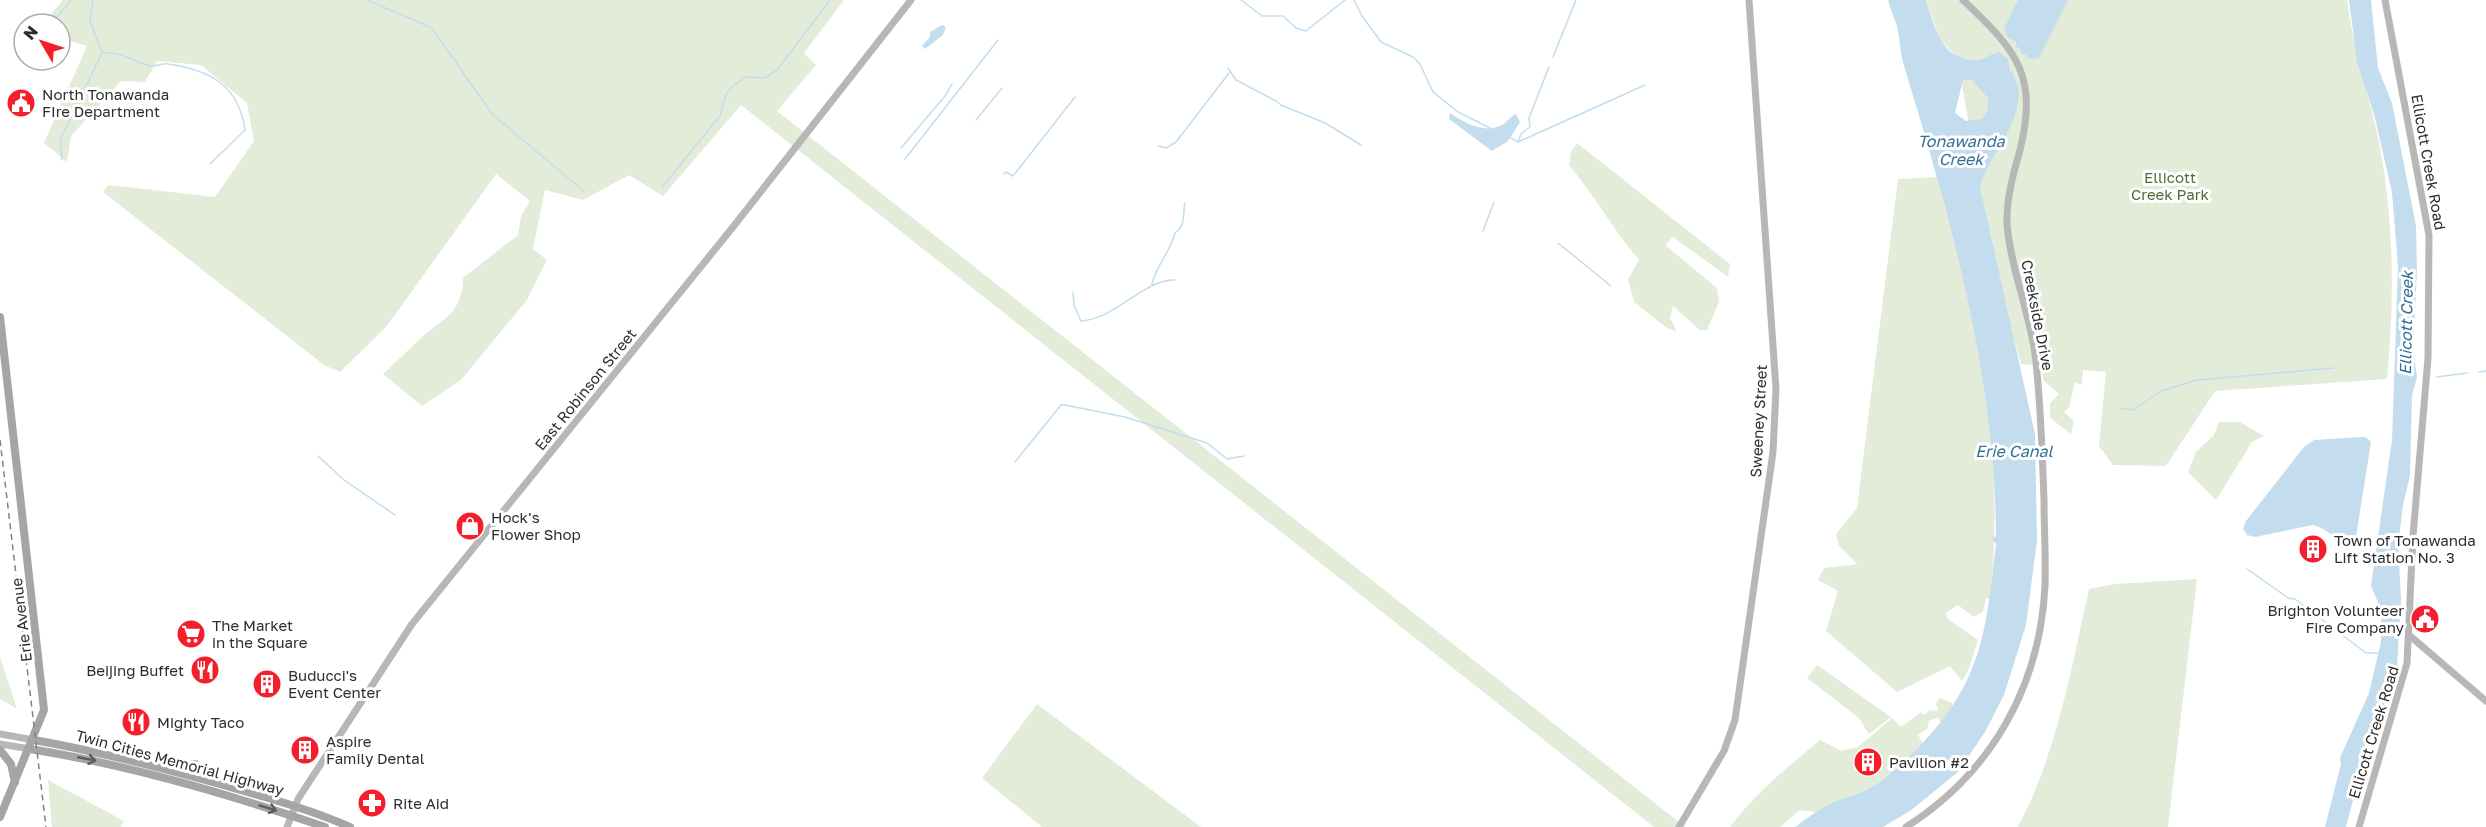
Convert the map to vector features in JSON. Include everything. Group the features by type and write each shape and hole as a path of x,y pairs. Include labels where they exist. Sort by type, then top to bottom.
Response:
{"main road":[{"name":"Erie Avenue","path":"0,317 43,698 43,717 0,817"},
{"name":"Twin Cities Memorial Highway","path":"34,740 96,751 166,770 278,801 350,827"},
{"name":"Twin Cities Memorial Highway","path":"30,749 111,764 325,827"},
{"path":"0,750 11,764 15,782"},
{"path":"166,770 195,764"},
{"path":"247,782 278,801"}],"street":[{"name":"East Robinson Street","path":"287,827 295,807 412,624 733,227 911,0"},
{"name":"Sweeney Street","path":"1679,827 1724,751 1735,720 1773,452 1776,389 1772,297 1749,0"},
{"name":"Creekside Drive","path":"1906,827 1935,808 1967,777 1992,747 2008,720 2023,692 2040,624 2045,585 2042,428 2035,352 2007,226 2010,187 2026,124 2025,84 2018,62 2003,39 1963,0"},
{"name":"Ellicott Creek Road","path":"2359,827 2380,747 2405,674 2428,358 2429,235 2385,0"},
{"path":"2409,635 2486,701"},
{"name":"Twin Cities Memorial Highway","path":"0,734 34,740"},
{"name":"Twin Cities Memorial Highway","path":"0,744 30,749"}],"green space":[{"path":"63,0 844,0 804,53 816,65 777,111 1685,827 1654,827 741,105 663,196 629,175 583,200 545,190 533,249 547,260 527,300 461,380 422,406 383,374 456,307 460,299 463,278 518,235 521,216 530,201 496,174 387,326 340,372 324,365 103,192 108,185 215,197 254,141 247,103 201,65 157,61 145,82 121,81 71,136 67,162 44,143 87,46 72,42 72,12 53,12"},
{"name":"Ellicott Creek Park","path":"1926,0 2347,0 2356,51 2377,133 2387,194 2392,287 2387,379 2215,391 2166,466 2113,465 2099,446 2106,372 2083,370 2082,385 2075,382 2069,408 2064,412 2074,421 2071,434 2050,418 2050,403 2059,394 2044,381 2041,366 2021,364 2006,312 1980,187 1957,57 1940,40"},
{"path":"1577,143 1730,264 1728,277 1673,237 1665,245 1717,288 1719,302 1707,330 1700,330 1673,306 1670,318 1677,332 1667,328 1634,302 1628,279 1639,260 1569,165 1571,152"},
{"path":"1937,177 1971,308 1986,395 1993,463 1993,566 1990,600 1986,598 1983,612 1974,617 1958,605 1946,613 1948,619 1978,640 1968,671 1962,681 1950,666 1897,692 1826,631 1838,591 1818,580 1824,568 1857,564 1839,546 1836,534 1857,508 1898,179"},
{"path":"2219,422 2240,422 2264,436 2252,442 2216,500 2188,472 2196,452 2214,435"},
{"path":"2197,579 2168,827 2018,827 2032,799 2053,740 2089,589 2115,584"},
{"path":"0,657 17,709 0,699"},
{"path":"1817,665 1891,717 1869,734 1859,718 1807,678"},
{"path":"1940,698 1952,703 1953,717 1946,723 1941,723 1938,717 1929,721 1927,729 1918,735 1924,745 1899,769 1870,788 1815,812 1800,810 1780,827 1730,827 1761,792 1820,740 1841,751 1858,747 1892,718 1901,727 1921,712 1925,715 1929,710 1938,711 1936,704"},
{"path":"1037,704 1201,827 1042,827 982,778"},
{"path":"48,780 124,821 121,827 52,827"}],"water":[{"path":"1888,0 1926,0 1937,32 1947,49 1965,59 1977,60 1999,52 2008,59 2010,72 2013,72 2018,87 2014,118 1980,187 2035,434 2037,540 2026,625 2004,695 1985,732 1958,772 1910,811 1883,827 1795,827 1829,805 1863,792 1891,774 1918,748 1956,701 1968,678 1984,630 1996,544 1992,539 1996,536 1994,476 1979,357 1954,240","holes":["1963,80 1972,80 1988,98 1988,109 1982,119 1966,121 1955,113"]},
{"path":"2018,0 2068,0 2039,58 2028,59 2026,54 2023,55 2016,47 2016,42 2008,38 2004,29"},
{"name":"Ellicott Creek","path":"2349,0 2371,0 2378,68 2392,103 2416,226 2417,271 2413,349 2417,377 2412,396 2410,476 2403,505 2398,545 2401,599 2397,667 2386,702 2378,712 2371,730 2346,827 2325,827 2341,764 2340,758 2369,693 2381,642 2381,609 2371,586 2392,440 2398,266 2392,192 2374,114 2357,62"},
{"path":"942,25 946,27 943,35 925,49 922,46 930,37 930,32"},
{"path":"1450,113 1476,127 1498,127 1516,114 1520,122 1508,141 1492,151 1449,119"},
{"path":"2366,437 2371,442 2355,543 2350,546 2313,525 2255,537 2247,535 2243,529 2246,521 2304,447 2314,440"}],"waterway":[{"path":"61,12 71,0"},
{"path":"62,160 60,140 102,53 90,21 93,0"},
{"path":"367,0 432,28 492,114 584,191"},
{"path":"663,186 720,116 726,94 731,88 745,77 765,78 777,70 830,0"},
{"path":"1241,0 1262,16 1283,16 1296,28 1306,31 1345,0"},
{"path":"1354,0 1362,16 1381,42 1413,57 1420,64 1433,92 1458,112 1490,128"},
{"path":"1553,57 1576,0"},
{"path":"905,159 998,40"},
{"path":"102,53 122,55 151,66 168,64 197,71 210,76 229,91 242,115 245,130 210,164"},
{"path":"1549,67 1529,118 1530,127 1521,134 1518,142 1645,85"},
{"path":"1228,68 1236,80 1281,105 1325,123 1361,145"},
{"path":"1158,146 1166,148 1176,142 1229,73"},
{"path":"901,148 945,96 952,84"},
{"path":"976,120 1002,88"},
{"path":"1004,174 1006,172 1013,176 1075,97"},
{"path":"1511,138 1518,142"},
{"path":"1483,231 1494,202"},
{"path":"1152,284 1175,233 1183,223 1185,203"},
{"path":"1558,243 1611,286"},
{"path":"1073,292 1074,305 1081,321 1106,314 1163,281 1175,280"},
{"path":"2119,408 2133,410 2161,391 2197,380 2334,368"},
{"path":"2479,372 2486,371"},
{"path":"2437,377 2467,373"},
{"path":"1015,462 1061,405 1125,417 1207,443 1227,459 1244,456"},
{"path":"318,456 344,480 395,515"},
{"path":"2247,569 2288,598 2295,599 2366,653 2379,653"}],"railway":[{"path":"0,440 46,827"}],"place":[{"name":"North Tonawanda FIre Department","path":"21,103"},
{"name":"Hock's Flower Shop","path":"470,526"},
{"name":"Town of Tonawanda Lift Station No. 3","path":"2313,549"},
{"name":"Brighton Volunteer Fire Company","path":"2425,619"},
{"name":"The Market in the Square","path":"191,634"},
{"name":"Beijing Buffet","path":"205,670"},
{"name":"Buducci's Event Center","path":"267,684"},
{"name":"Mighty Taco","path":"136,722"},
{"name":"Aspire Family Dental","path":"305,750"},
{"name":"Pavilion #2","path":"1868,762"},
{"name":"Rite Aid","path":"372,803"}],"water label":[{"name":"Tonawanda Creek","path":"1961,150"},
{"name":"Erie Canal","path":"2014,451"}]}
